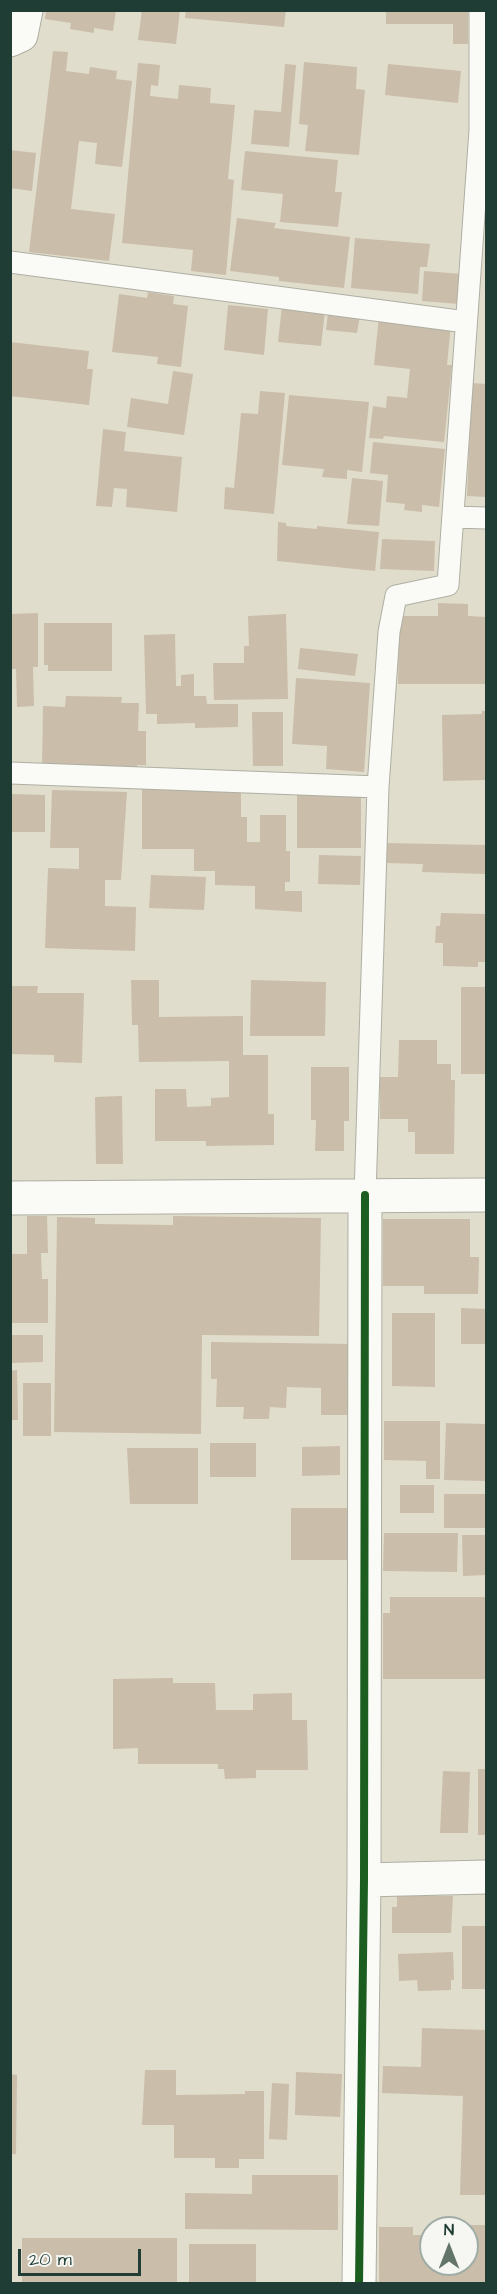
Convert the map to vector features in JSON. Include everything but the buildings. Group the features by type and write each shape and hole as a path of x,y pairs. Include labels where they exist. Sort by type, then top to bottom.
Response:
{"street":[{"path":"10,40 21,35 26,10"},
{"path":"359,2283 364,1880 365,1195"},
{"path":"10,1198 486,1195"},
{"path":"364,1880 486,1877"}],"lane":[{"path":"365,1195 378,787 389,632 396,596 448,585 480,129 480,10"},
{"path":"10,262 466,322"},
{"path":"453,517 486,518"},
{"path":"10,773 378,787"}],"cycle path":[{"path":"359,2284 364,1880 365,1195"}]}
